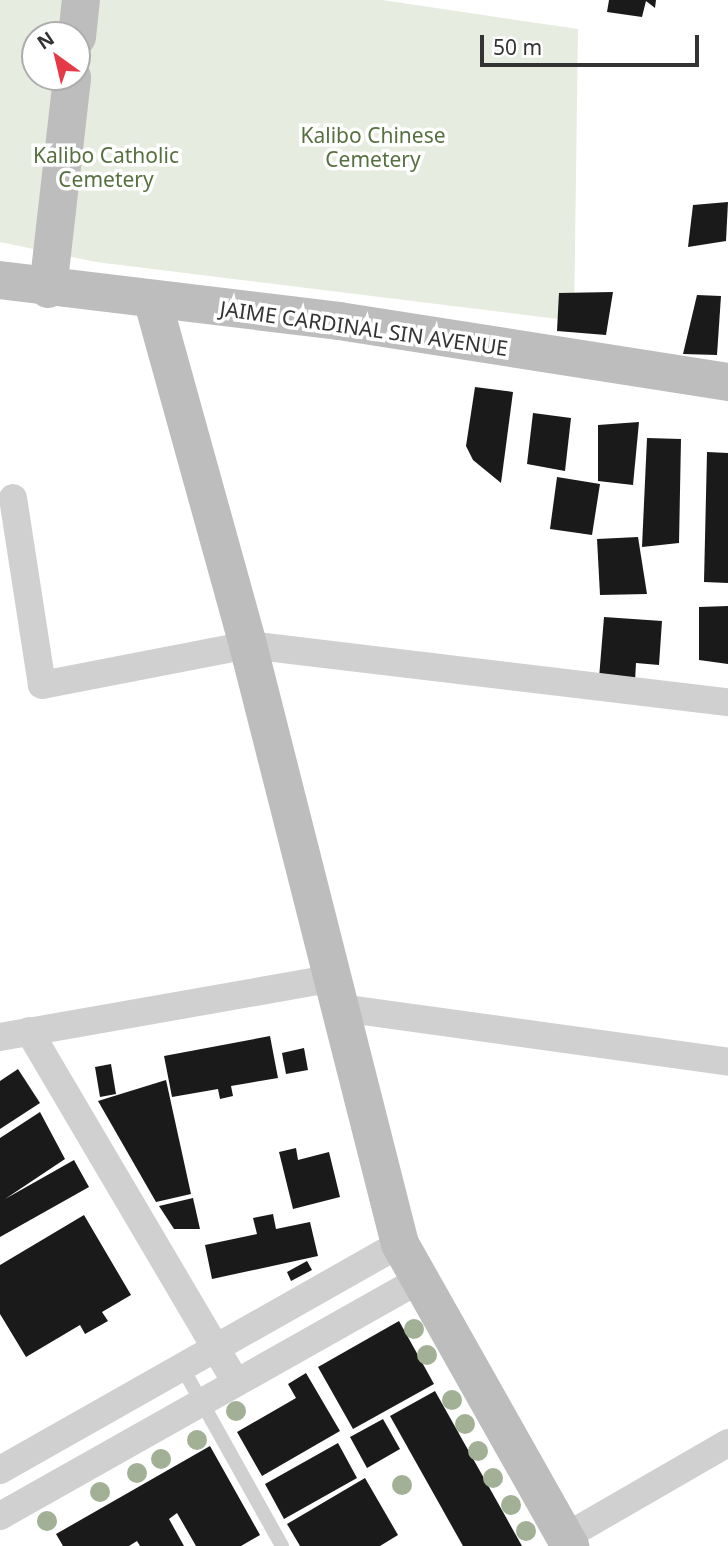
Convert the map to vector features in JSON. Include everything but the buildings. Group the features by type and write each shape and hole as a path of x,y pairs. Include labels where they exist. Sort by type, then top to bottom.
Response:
{"street":[{"path":"79,21 81,0"},
{"path":"48,289 70,91"},
{"name":"JAIME CARDINAL SIN AVENUE","path":"0,280 153,302 339,321 728,382"},
{"path":"153,302 248,645 400,1244 567,1541 728,1443"},
{"path":"13,498 42,685 248,645 728,702"},
{"path":"0,1037 29,1031 337,993 728,1062"},
{"path":"29,1031 236,1383"},
{"path":"0,1471 400,1244"},
{"path":"0,1516 420,1279"}],"lane":[{"path":"183,1367 282,1546"}],"green space":[{"name":"Kalibo Chinese Cemetery","path":"0,0 382,0 578,29 574,321 96,262 0,242"}],"park label":[{"name":"Kalibo Catholic Cemetery","path":"106,167"}]}
